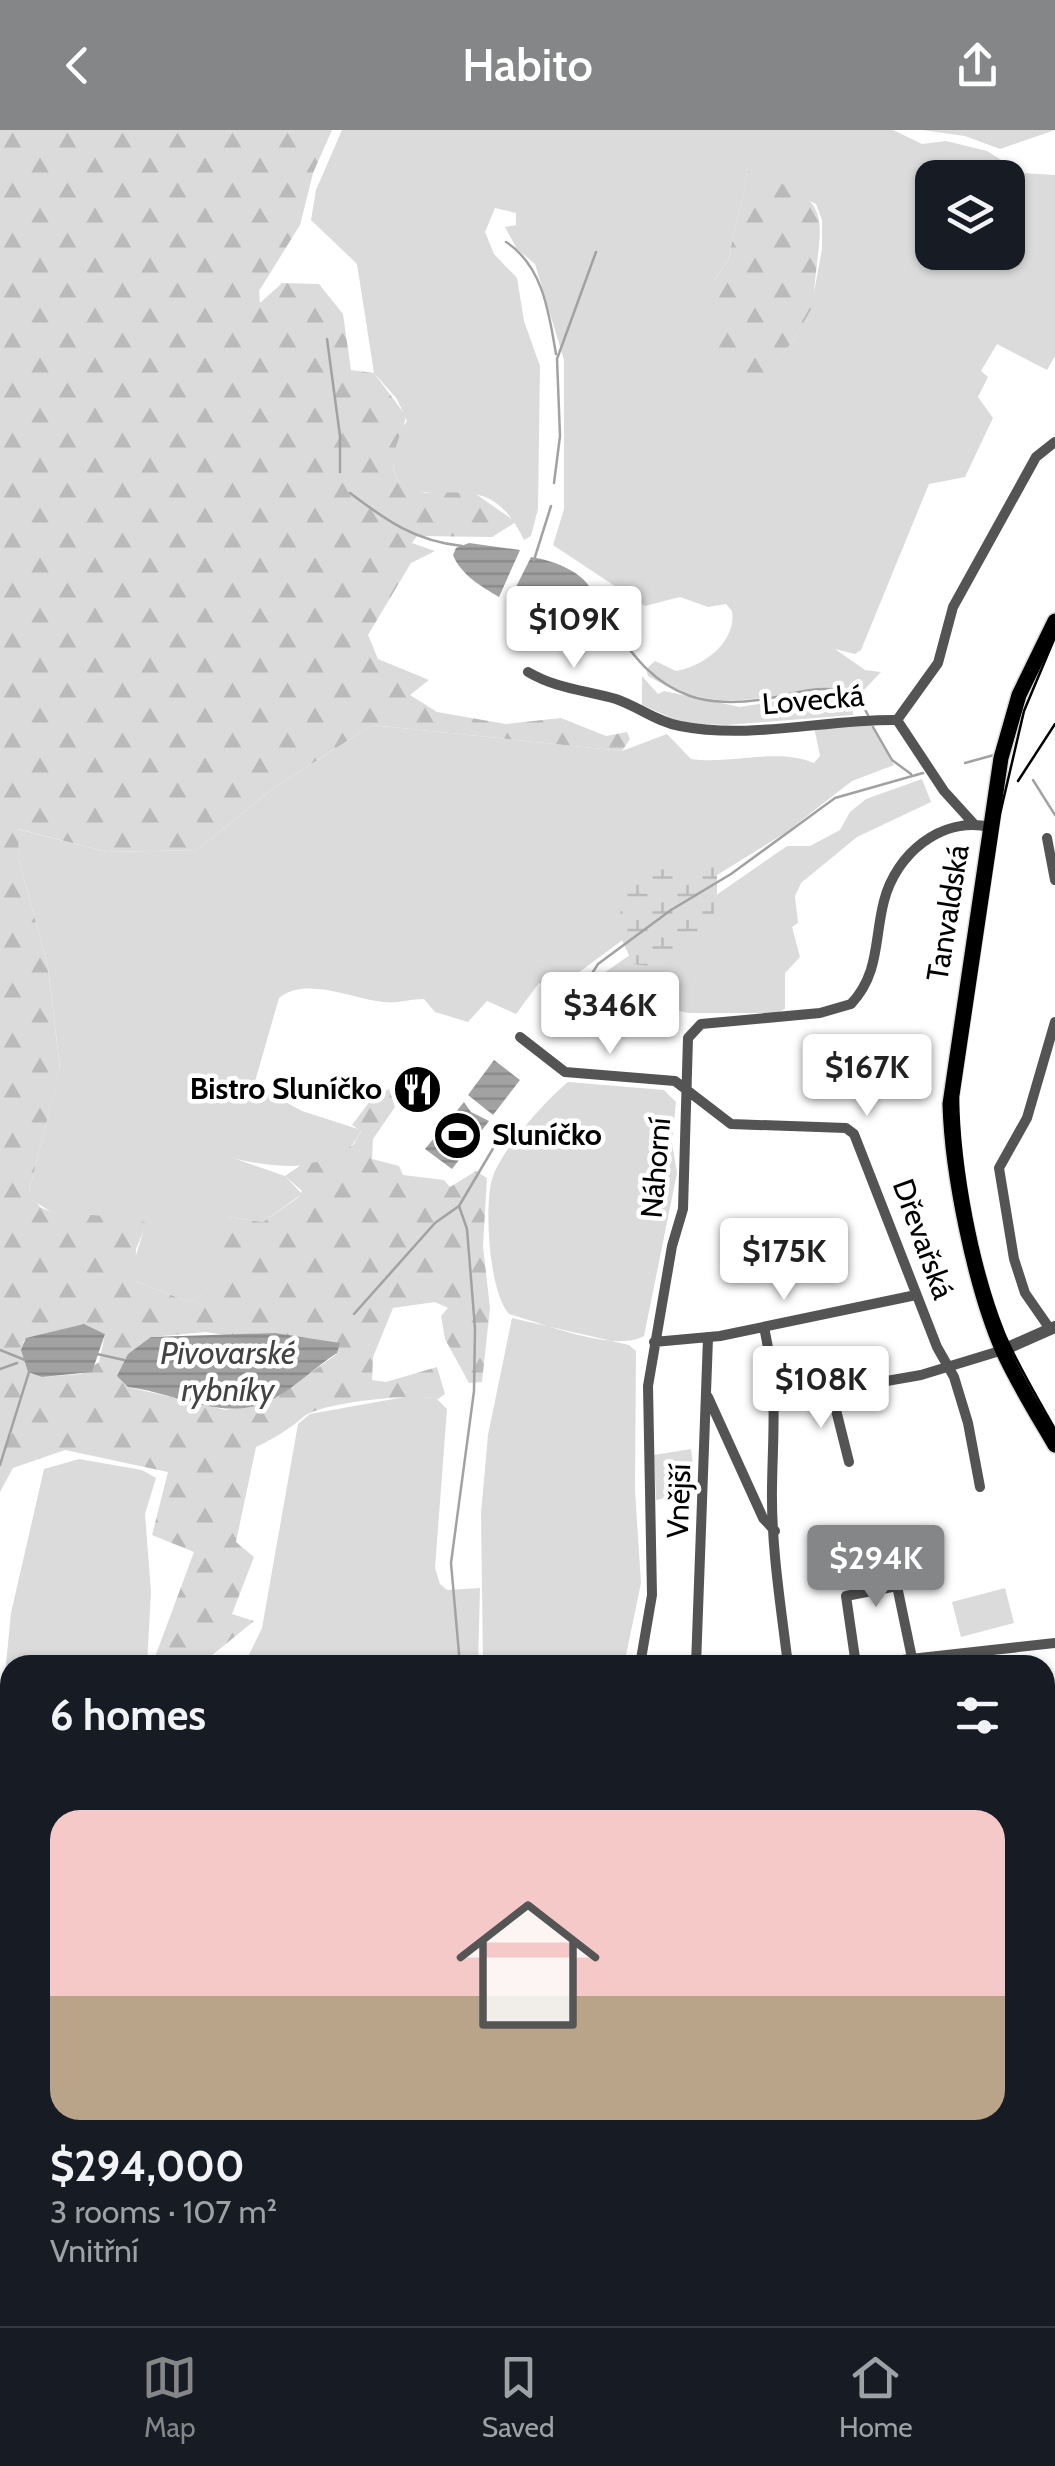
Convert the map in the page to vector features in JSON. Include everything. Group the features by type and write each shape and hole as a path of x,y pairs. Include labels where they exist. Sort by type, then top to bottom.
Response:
{"main road":[{"name":"Tanvaldská","path":"1055,621 1015,706 982,825 950,1116 979,1276 1003,1350 1055,1445"}],"street":[{"path":"896,720 938,663 953,606 1036,457 1055,442"},
{"name":"Lovecká","path":"528,672 550,685 610,698 656,719 705,730 762,730 847,719 896,720 944,791 982,825"},
{"name":"Náhorní","path":"642,1655 652,1595 648,1386 683,1209 688,1038 701,1024 820,1013 852,1004 872,972 891,881 930,836 982,825"},
{"path":"1047,838 1055,880"},
{"path":"812,1394 948,1368 1052,1328 1026,1293 1014,1259 998,1168 1027,1118 1055,1022"},
{"path":"520,1038 566,1072 674,1082 686,1088"},
{"name":"Dřevařská","path":"686,1088 719,1119 731,1124 846,1128 854,1134 948,1368 968,1424 980,1486"},
{"path":"654,1342 764,1328 916,1295"},
{"path":"764,1328 777,1422 772,1487 787,1655"},
{"name":"Vnější","path":"696,1655 708,1338"},
{"path":"831,1390 849,1462"},
{"path":"706,1391 763,1518 775,1531"},
{"path":"855,1655 846,1596 897,1586 911,1655"},
{"path":"941,1655 1055,1643"}],"green space":[{"path":"0,130 332,130 313,173 300,225 259,291 260,303 282,283 319,284 343,314 351,370 374,373 406,416 393,464 398,481 425,493 473,492 516,522 492,537 417,536 412,543 435,551 411,563 368,635 378,659 429,680 410,695 437,712 506,724 561,718 606,736 627,732 630,739 622,751 372,725 271,790 197,850 107,852 18,829 19,861 48,967 60,1069 29,1191 40,1207 51,1212 131,1218 147,1223 136,1249 135,1281 189,1302 201,1295 213,1276 222,1228 228,1217 263,1222 299,1197 302,1191 285,1176 301,1165 331,1159 354,1144 361,1131 352,1125 373,1097 389,1089 395,1107 373,1139 372,1159 399,1166 403,1175 444,1180 450,1187 476,1171 487,1178 483,1246 490,1308 482,1382 469,1383 445,1339 441,1316 448,1308 435,1302 393,1308 373,1357 372,1380 386,1382 437,1367 445,1394 438,1399 390,1398 329,1407 303,1417 256,1447 236,1542 254,1557 232,1614 254,1621 212,1655 156,1655 194,1552 152,1535 168,1472 65,1450 13,1468 0,1492","holes":["84,1324 105,1334 99,1362 81,1374 42,1377 23,1342","206,1332 337,1354 275,1398 226,1410 128,1387 151,1337"]},
{"path":"342,130 893,130 922,144 946,141 987,151 1001,160 915,160 915,270 1025,270 1025,173 1055,175 1055,356 1047,370 997,344 981,371 988,377 978,397 993,418 965,477 929,484 861,650 855,654 835,649 865,670 881,672 863,691 833,689 756,699 706,698 679,691 648,676 646,669 655,661 676,671 686,669 716,651 724,643 732,622 732,611 726,604 708,607 680,597 645,606 553,545 564,509 564,360 535,264 517,249 505,227 516,225 516,213 495,208 485,232 494,254 517,278 524,321 540,366 538,509 531,536 524,540 509,516 494,502 478,495 414,490 398,481 393,466 394,450 407,421 397,399 374,373 357,264 311,220 316,190","holes":["748,173 816,204 822,220 822,249 814,292 818,296 792,342 759,382 713,282 728,260"]},
{"path":"922,130 1055,130 1000,149 965,136"},
{"path":"748,172 797,191 810,201 820,226 814,292 819,296 792,342 760,382 730,370 711,339 713,282 728,260"},
{"path":"642,676 658,694 664,691 740,707 839,691 854,694 853,715 726,725 683,723 642,705"},
{"path":"372,725 622,751 667,734 691,759 784,756 814,763 820,756 814,727 872,725 894,765 852,781 785,833 675,901 574,976 559,994 539,983 516,1014 487,1001 468,1022 435,1012 424,999 383,1002 315,989 290,992 279,998 254,1085 302,1111 361,1130 352,1145 324,1162 288,1166 236,1159 285,1176 302,1194 263,1222 228,1217 213,1277 200,1296 189,1302 135,1281 133,1265 146,1223 51,1212 31,1199 29,1191 60,1068 48,967 19,861 17,829 107,852 197,850 271,790"},
{"path":"922,779 931,802 857,837 801,883 795,896 798,923 792,927 800,957 785,973 785,1009 777,1013 689,1013 662,1008 604,1024 587,1019 581,1001 588,984 787,846 810,846 840,830 850,812 866,799"},
{"path":"722,853 728,866 717,874 715,911 704,932 651,966 633,964 616,927 632,874 685,866"},
{"path":"568,1082 664,1090 676,1102 672,1143 677,1173 644,1336 631,1340 578,1335 509,1314 497,1288 489,1229 492,1179 524,1127"},
{"path":"512,1318 629,1345 636,1351 635,1490 641,1583 626,1655 483,1655 481,1513 488,1435"},
{"path":"410,1396 436,1398 447,1409 435,1568 440,1584 447,1590 480,1588 478,1655 249,1655 262,1628 298,1424 310,1414"},
{"path":"691,1449 696,1492 656,1500 654,1455"},
{"path":"79,1459 142,1470 156,1478 145,1514 151,1592 148,1655 7,1655 11,1613 44,1469"},
{"path":"1005,1588 1014,1623 961,1637 952,1602"}],"water":[{"path":"469,543 520,550 499,597 473,580 453,555 456,548"},
{"path":"531,557 561,565 580,576 594,600 574,615 557,620 517,607 516,587"},
{"name":"Sluníčko","path":"494,1060 520,1080 493,1115 468,1095"},
{"name":"Sluníčko","path":"464,1102 471,1112 489,1121 452,1169 425,1149"},
{"name":"Pivovarské rybníky","path":"84,1324 105,1334 92,1372 42,1377 28,1372 21,1350 26,1338"},
{"name":"Pivovarské rybníky","path":"275,1333 340,1343 337,1353 298,1383 273,1399 237,1409 201,1405 128,1387 117,1376 128,1354 151,1337"}],"waterway":[{"path":"506,242 536,277 547,307 556,354"},
{"path":"554,483 560,436 557,359 596,252"},
{"path":"327,339 340,436 340,472"},
{"path":"350,493 402,528 430,540 462,546"},
{"path":"534,560 551,506"},
{"path":"592,602 646,668 673,689 690,696 741,702 833,689 858,701 868,715"},
{"path":"873,727 892,760 911,774"},
{"path":"965,763 994,755"},
{"path":"566,1032 582,989 598,964 671,910 731,874 835,798 923,773"},
{"path":"1033,780 1055,815"},
{"path":"354,1314 435,1223 459,1206 501,1135"},
{"path":"459,1206 467,1229 475,1328 474,1391 451,1563 459,1655"},
{"path":"0,1350 25,1360"},
{"path":"97,1354 124,1360"},
{"path":"0,1369 17,1363"},
{"path":"0,1465 29,1372"}],"tram line":[{"path":"1055,637 1024,711 1000,814 958,1097 966,1186 994,1307 1009,1345 1055,1429"},
{"path":"1018,781 1055,724"}],"place":[{"name":"Bistro Sluníčko","path":"417,1089"},
{"name":"Sluníčko","path":"457,1135"}]}
